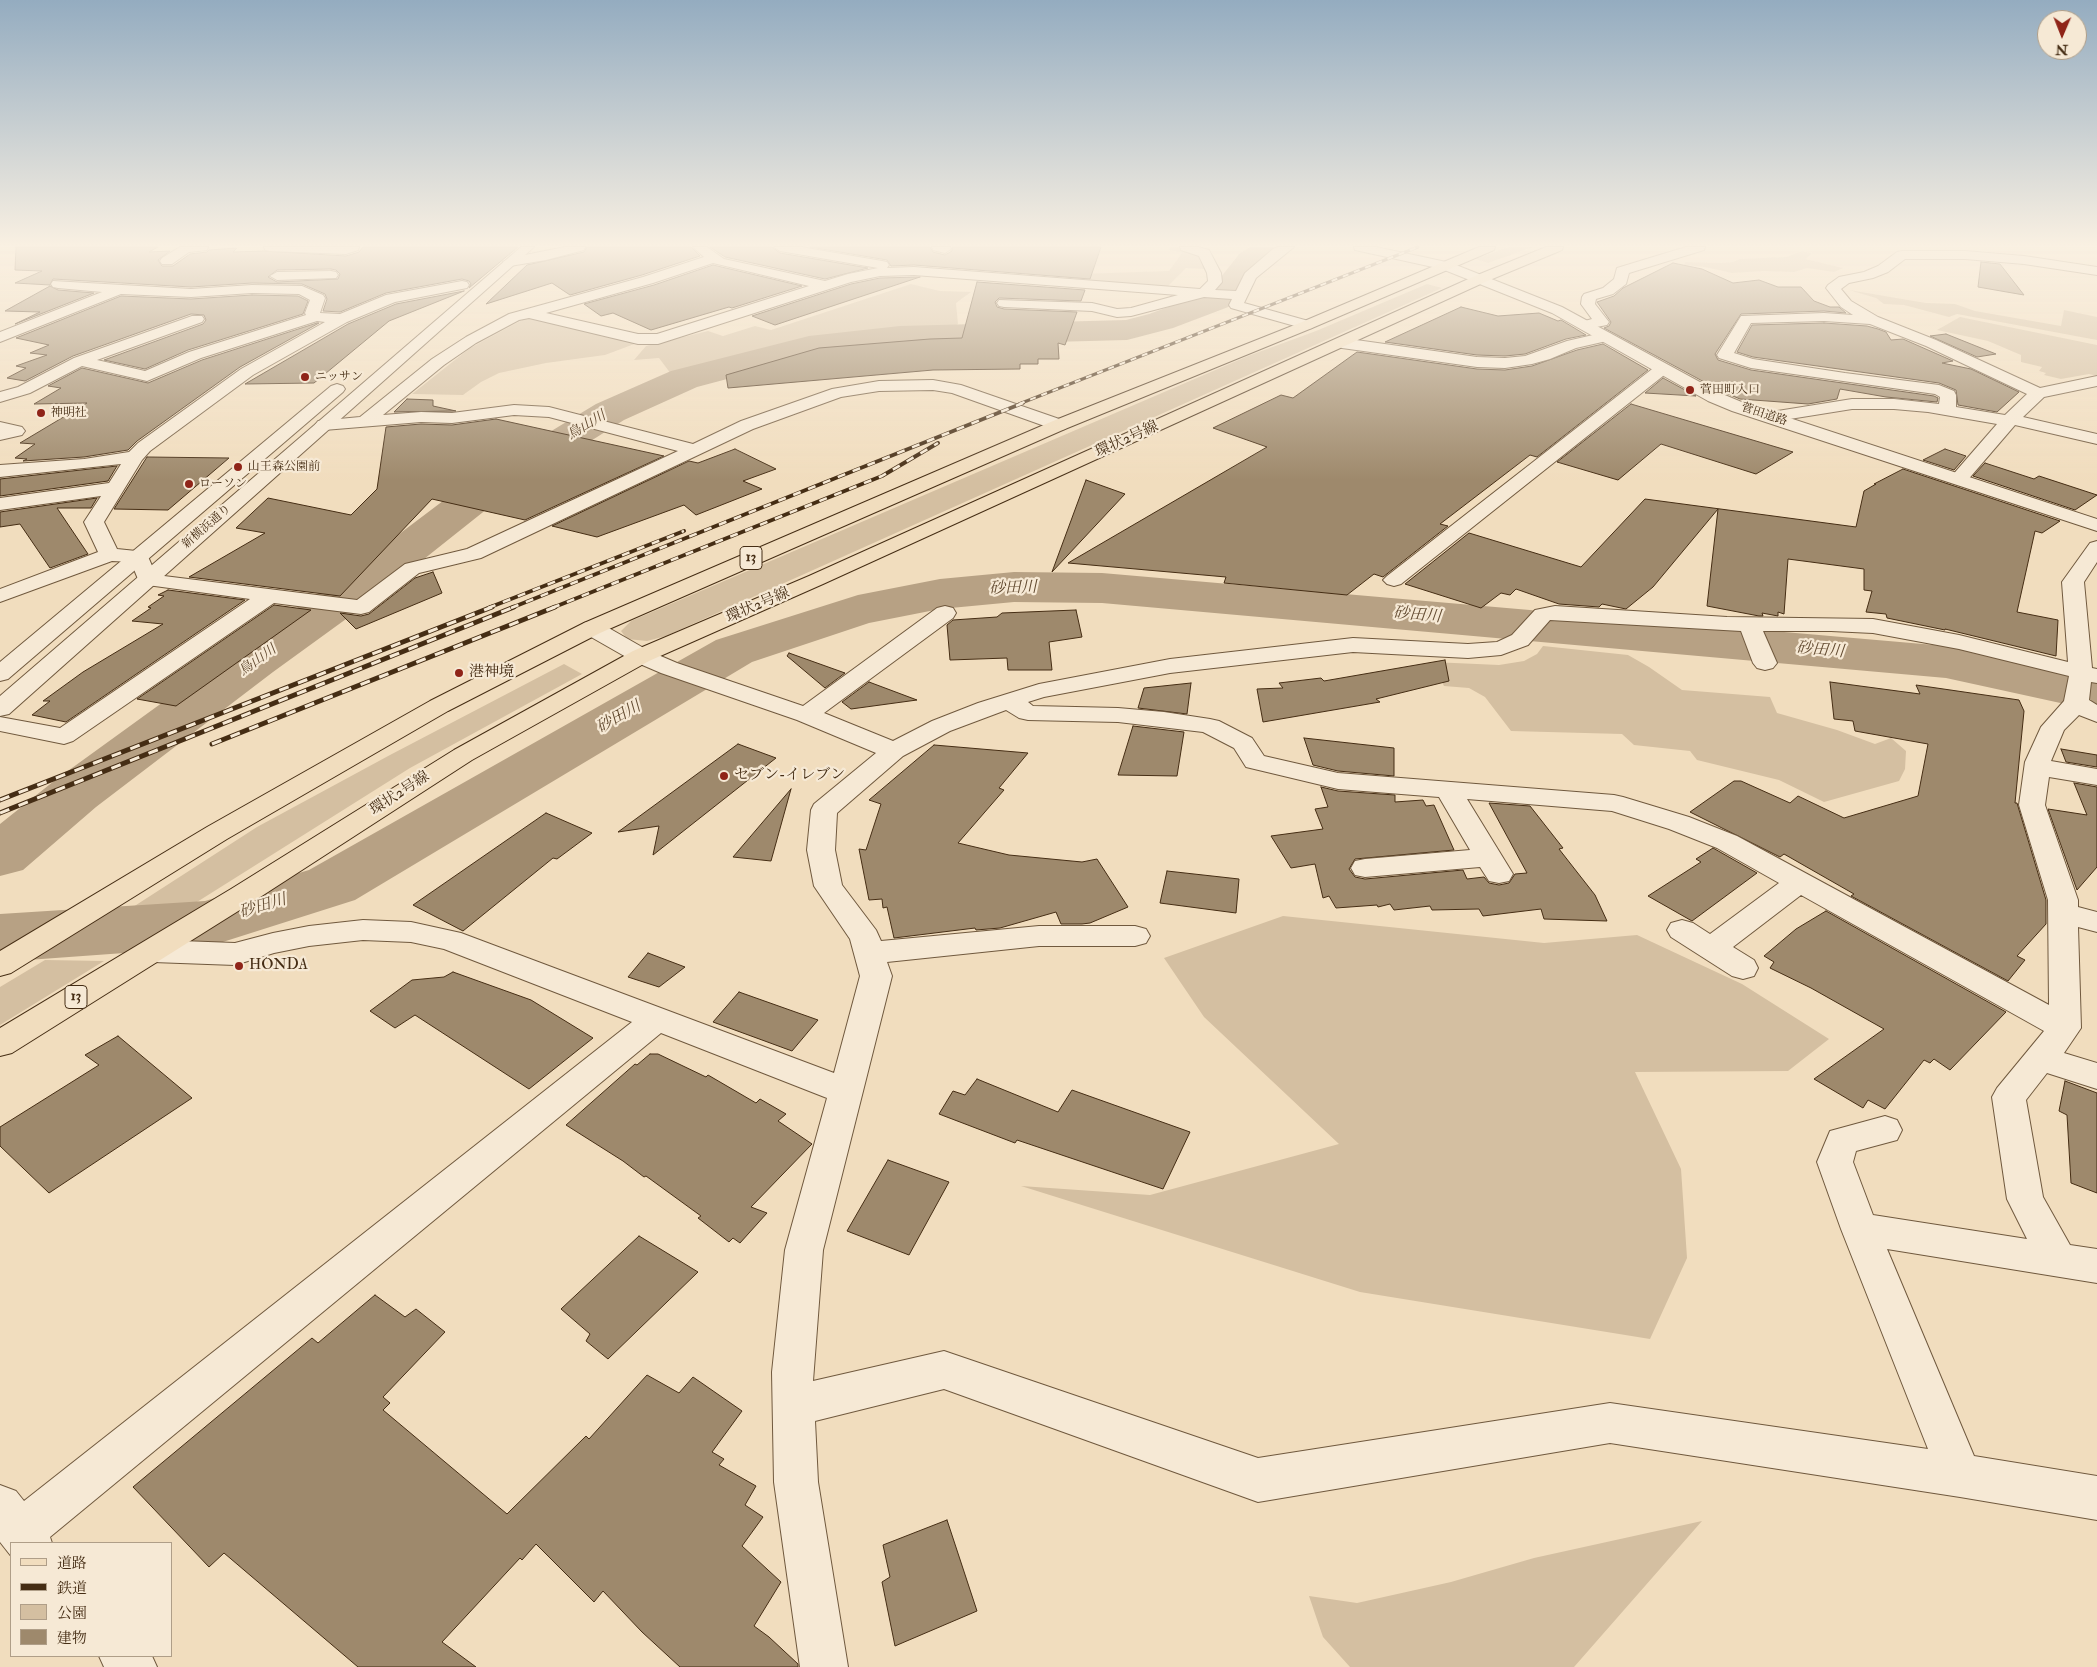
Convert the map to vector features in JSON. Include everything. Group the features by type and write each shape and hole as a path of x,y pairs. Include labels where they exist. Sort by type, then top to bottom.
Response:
{"main road":[{"name":"13","path":"0,965 217,833 438,706 592,628 1059,425 1307,325"},
{"name":"環状2号線","path":"0,1044 153,951 463,755 641,656 816,580 1381,325"}],"street":[{"path":"0,337 31,325"},
{"path":"3,398 24,390 80,361 182,325"},
{"path":"80,361 147,376 195,355 291,325"},
{"path":"110,555 94,522 135,457 144,447 246,372 332,325"},
{"name":"新横浜通り","path":"393,342 414,325"},
{"name":"新横浜通り","path":"0,709 324,425 433,325"},
{"path":"364,422 438,362 471,340 499,325"},
{"path":"580,325 638,339 658,339 702,325"},
{"name":"菅田道路","path":"1586,325 1662,369 1714,397 1738,407 2097,524"},
{"path":"1743,325 1725,355 1751,363 1845,378 1940,390 1948,395 1949,400 1946,410"},
{"path":"1884,325 1931,343 2038,393"},
{"path":"1342,343 1477,362 1505,363 1526,361 1544,356 1572,344 1606,337"},
{"path":"1394,580 1662,369"},
{"name":"新横浜通り","path":"0,674 348,380"},
{"path":"1959,478 2010,420 2038,393 2097,380"},
{"path":"0,596 110,555 140,556 147,580 361,607 412,568 474,554 747,425 838,393 879,386 934,385 955,388 1059,425"},
{"path":"1771,417 1852,404 1894,404 2010,420 2097,439"},
{"path":"324,425 421,417 452,418 514,410 549,412 695,450"},
{"path":"0,427 16,431 0,435"},
{"path":"0,471 84,464 135,457"},
{"path":"0,504 116,488"},
{"path":"2058,1260 2026,1199 2010,1097 2065,1028 2063,900 2032,805 2038,762 2053,727 2086,690 2073,582 2097,547"},
{"path":"0,724 64,736 272,595"},
{"path":"806,715 945,613"},
{"path":"824,1667 796,1482 792,1372 804,1250 876,976 865,937 828,886 821,850 824,810 894,751 940,726 1040,691 1129,673 1289,651 1353,645 1468,651 1502,648 1520,640 1543,616 1555,613 1752,629 1831,624 1873,626 1968,644 2086,690"},
{"path":"592,628 641,656 676,671 806,715 894,751"},
{"path":"1752,629 1765,662"},
{"path":"1009,701 1028,713 1127,716 1210,726 1243,743 1255,762 1338,781 1614,803 1679,822 1727,842 2065,1028"},
{"path":"2038,767 2097,777"},
{"path":"1365,868 1494,865 1448,790"},
{"path":"1710,949 1799,882"},
{"path":"2063,913 2097,922"},
{"path":"153,951 236,954 273,943 309,936 363,930 411,932 450,940 846,1091"},
{"path":"1682,930 1743,968"},
{"path":"869,952 1039,936 1135,936"},
{"path":"17,1527 657,1019"},
{"path":"2040,1058 2097,1076"},
{"path":"1885,1130 1842,1141 1835,1162 1860,1229 1960,1474"},
{"path":"1860,1229 2097,1266"},
{"path":"793,1406 944,1370 1258,1480 1610,1423 1960,1474 2097,1498"},
{"path":"124,1657 132,1667"}],"green space":[{"path":"513,325 562,325 637,343 605,355 546,363 499,373 481,382 463,395 412,394 470,348"},
{"path":"787,325 957,325 945,333 895,334 802,344 674,378 659,358 634,360 646,346 708,331 723,336 755,326 771,330"},
{"path":"1331,325 1360,325 666,636 647,641 627,639 621,631 631,621 1248,356"},
{"path":"1946,325 1998,325 2097,345 2097,376 2089,374 2061,379 2044,375 2046,373 2039,371 2042,367 2021,362 2021,355 1988,341 1937,330"},
{"path":"2015,325 2097,325 2097,340"},
{"path":"1543,646 1628,655 1682,690 1770,697 1777,713 1837,730 1875,744 1891,738 1906,751 1905,769 1899,781 1824,802 1779,780 1697,760 1690,751 1634,745 1622,734 1511,731 1485,697 1469,688 1444,686 1432,662 1499,665 1524,661 1537,654"},
{"path":"564,664 582,674 410,768 189,907 133,907 257,827"},
{"path":"1283,916 1544,943 1637,935 1742,984 1829,1039 1788,1071 1635,1072 1681,1169 1687,1258 1650,1339 1360,1292 1021,1186 1150,1195 1339,1144 1204,1017 1164,958"},
{"path":"45,960 104,961 0,1025 0,987"},
{"path":"1702,1521 1574,1667 1350,1667 1323,1637 1309,1596 1357,1603 1451,1582 1534,1558"}],"building":[{"path":"49,325 161,325 73,356 25,381 7,378 26,368 16,366 47,355 30,353 49,345 16,338"},
{"path":"201,325 269,325 188,350 145,369 104,360"},
{"path":"316,325 240,367 137,441 128,450 84,457 23,461 27,459 15,458 35,444 20,443 87,403 34,404 61,388 48,386 82,368 148,383 202,360"},
{"path":"347,325 384,325 314,383 245,384"},
{"path":"639,325 669,325 651,330"},
{"path":"966,325 1072,325 1065,345 1058,343 1059,359 1038,359 1038,364 1020,364 1020,369 933,370 728,388 726,375 819,348 962,338"},
{"path":"1422,325 1569,325 1586,335 1566,339 1525,354 1505,356 1477,355 1385,342"},
{"path":"1734,325 1715,354 1718,360 1751,370 1938,398 1937,402 1886,397 1840,389 1837,399 1808,404 1740,399 1721,391 1604,328 1609,326"},
{"path":"1752,325 1867,326 1886,332 1891,340 1903,339 1953,361 1942,363 1971,369 2019,392 1997,412 1958,405 1956,390 1939,383 1753,357 1737,352"},
{"path":"1946,334 1996,354 1977,357 1930,336"},
{"path":"1603,344 1648,370 1537,457 1530,455 1440,524 1448,526 1383,577 1374,574 1347,595 1224,583 1226,577 1068,563 1267,447 1213,428 1281,395 1293,398 1357,352 1477,369 1505,370 1532,366 1577,350"},
{"path":"1663,378 1696,396 1645,393"},
{"path":"407,399 433,400 433,406 456,411 394,412"},
{"path":"1631,404 1793,452 1756,474 1661,444 1618,480 1557,462"},
{"path":"496,419 664,456 525,520 432,499 340,596 189,577 265,533 236,528 268,498 351,515 377,489 386,427 421,424 452,425"},
{"path":"735,449 776,469 743,481 762,489 696,515 684,505 597,537 552,526 689,461 698,463"},
{"path":"1945,449 1966,456 1954,470 1923,460"},
{"path":"147,457 229,458 168,510 114,509"},
{"path":"1985,463 2034,479 2039,476 2097,495 2075,510 1973,476"},
{"path":"117,466 108,481 0,496 0,479"},
{"path":"1903,469 2060,521 2042,533 2035,531 2017,612 2058,620 2056,656 1945,629 1887,618 1886,614 1866,612 1872,591 1864,590 1864,569 1788,559 1784,614 1778,612 1778,616 1762,613 1763,616 1759,616 1707,606 1718,509 1653,587 1626,609 1602,604 1599,607 1559,604 1516,589 1510,595 1501,593 1481,608 1405,584 1469,533 1581,567 1645,499 1856,527 1864,491"},
{"path":"1086,480 1125,494 1052,572"},
{"path":"97,498 91,508 57,508 88,554 50,568 20,524 0,527 0,512"},
{"path":"433,572 442,593 356,629 340,613 361,616 369,614 415,578"},
{"path":"168,590 245,600 66,722 32,715 50,701 43,701 83,672 163,624 132,621 164,596 158,595"},
{"path":"274,605 311,610 176,706 137,699"},
{"path":"1076,610 1082,637 1049,642 1052,670 1008,670 1007,658 950,660 947,625 953,620 997,617 1002,613"},
{"path":"789,653 845,673 825,688 787,656"},
{"path":"1445,660 1449,681 1376,699 1380,702 1263,722 1257,689 1283,688 1279,683 1321,678 1324,681"},
{"path":"869,682 917,700 851,709 842,702"},
{"path":"1830,682 1920,694 1916,685 2019,700 2024,711 2015,803 2017,803 2046,900 2046,924 2017,956 2025,960 2008,981 1851,896 1854,894 1784,854 1780,857 1690,812 1734,781 1741,781 1790,803 1798,796 1844,818 1918,796 1928,744 1855,731 1853,721 1834,719"},
{"path":"1191,683 1187,714 1138,708 1144,688"},
{"path":"1133,726 1184,732 1177,776 1118,775"},
{"path":"1304,738 1394,748 1394,776 1338,771 1313,765"},
{"path":"738,744 776,758 653,855 659,826 618,832"},
{"path":"934,745 1028,753 999,788 1004,790 958,843 1009,855 1082,862 1097,859 1128,907 1090,923 1061,924 1056,912 1000,928 976,930 975,928 894,938 887,907 883,908 882,899 869,900 859,849 866,850 881,804 869,800"},
{"path":"2061,749 2097,755 2097,767 2066,762"},
{"path":"2074,783 2097,787 2097,867 2077,890 2048,809 2087,815"},
{"path":"1321,787 1338,791 1395,795 1395,802 1423,800 1426,806 1434,805 1454,850 1355,859 1349,869 1355,877 1365,879 1463,870 1467,879 1484,877 1489,883 1499,885 1509,883 1515,874 1527,873 1489,803 1530,806 1563,848 1559,849 1595,895 1607,921 1544,919 1541,909 1483,916 1479,909 1432,910 1430,906 1394,910 1390,904 1378,907 1377,905 1336,908 1329,896 1323,898 1315,864 1291,868 1271,836 1323,829 1315,809 1328,807"},
{"path":"791,789 771,861 733,857"},
{"path":"546,813 592,833 557,859 553,858 463,931 413,905"},
{"path":"1713,848 1757,873 1692,921 1648,896 1701,862 1696,859"},
{"path":"1167,871 1239,879 1236,913 1160,903"},
{"path":"1826,911 2006,1012 1950,1070 1934,1059 1930,1063 1924,1060 1885,1109 1868,1100 1863,1108 1814,1079 1884,1029 1811,988 1770,968 1774,962 1764,956 1796,929"},
{"path":"648,953 685,967 659,987 628,977"},
{"path":"453,972 531,1000 593,1038 529,1089 415,1015 395,1028 370,1011 412,980 444,977"},
{"path":"739,992 818,1020 792,1051 713,1022"},
{"path":"118,1036 192,1098 49,1193 0,1146 0,1127 99,1065 85,1055"},
{"path":"650,1054 658,1054 706,1077 708,1075 756,1103 760,1099 786,1114 778,1121 812,1144 751,1207 767,1213 740,1243 733,1238 729,1242 698,1218 701,1216 646,1176 644,1177 623,1161 566,1125 635,1064 637,1065"},
{"path":"977,1079 1058,1112 1072,1090 1190,1132 1163,1189 1017,1140 1015,1143 939,1114 953,1091 965,1095"},
{"path":"2065,1081 2097,1093 2097,1193 2071,1183 2067,1115 2059,1111"},
{"path":"888,1160 949,1182 909,1255 847,1231"},
{"path":"639,1236 698,1272 608,1359 586,1341 590,1334 561,1309"},
{"path":"375,1295 405,1317 416,1309 445,1332 383,1397 390,1403 383,1410 507,1514 586,1436 589,1439 647,1375 679,1393 693,1377 742,1411 712,1452 724,1459 719,1465 756,1486 745,1505 763,1517 742,1546 781,1582 754,1626 798,1664 798,1667 680,1667 642,1632 603,1591 594,1602 536,1544 522,1560 520,1558 442,1642 476,1667 358,1667 224,1553 209,1567 133,1487 312,1338 318,1343"},
{"path":"947,1520 977,1611 895,1646 882,1582 890,1577 883,1545"}],"waterway":[{"name":"鳥山川","path":"0,856 75,794 254,661 358,588 487,488 610,412 684,379 809,347 900,336 1127,330 1147,325"},
{"name":"砂田川","path":"0,938 207,924 332,885 734,651 858,610 940,594 1014,587 1102,588 1946,662 2097,695"}],"railway":[{"path":"1019,404 1220,325"},
{"path":"511,608 1023,403"},
{"path":"552,608 882,476 938,443"},
{"path":"488,608 684,531"},
{"path":"0,800 492,607"},
{"path":"0,813 514,607"},
{"path":"212,744 555,607"}],"place":[{"name":"ニッサン","path":"305,377"},
{"name":"菅田町入口","path":"1690,390"},
{"name":"神明社","path":"41,413"},
{"name":"山王森公園前","path":"238,467"},
{"name":"ローソン","path":"189,484"},
{"name":"港神境","path":"459,673"},
{"name":"セブン-イレブン","path":"724,776"},
{"name":"HONDA","path":"239,966"}]}
